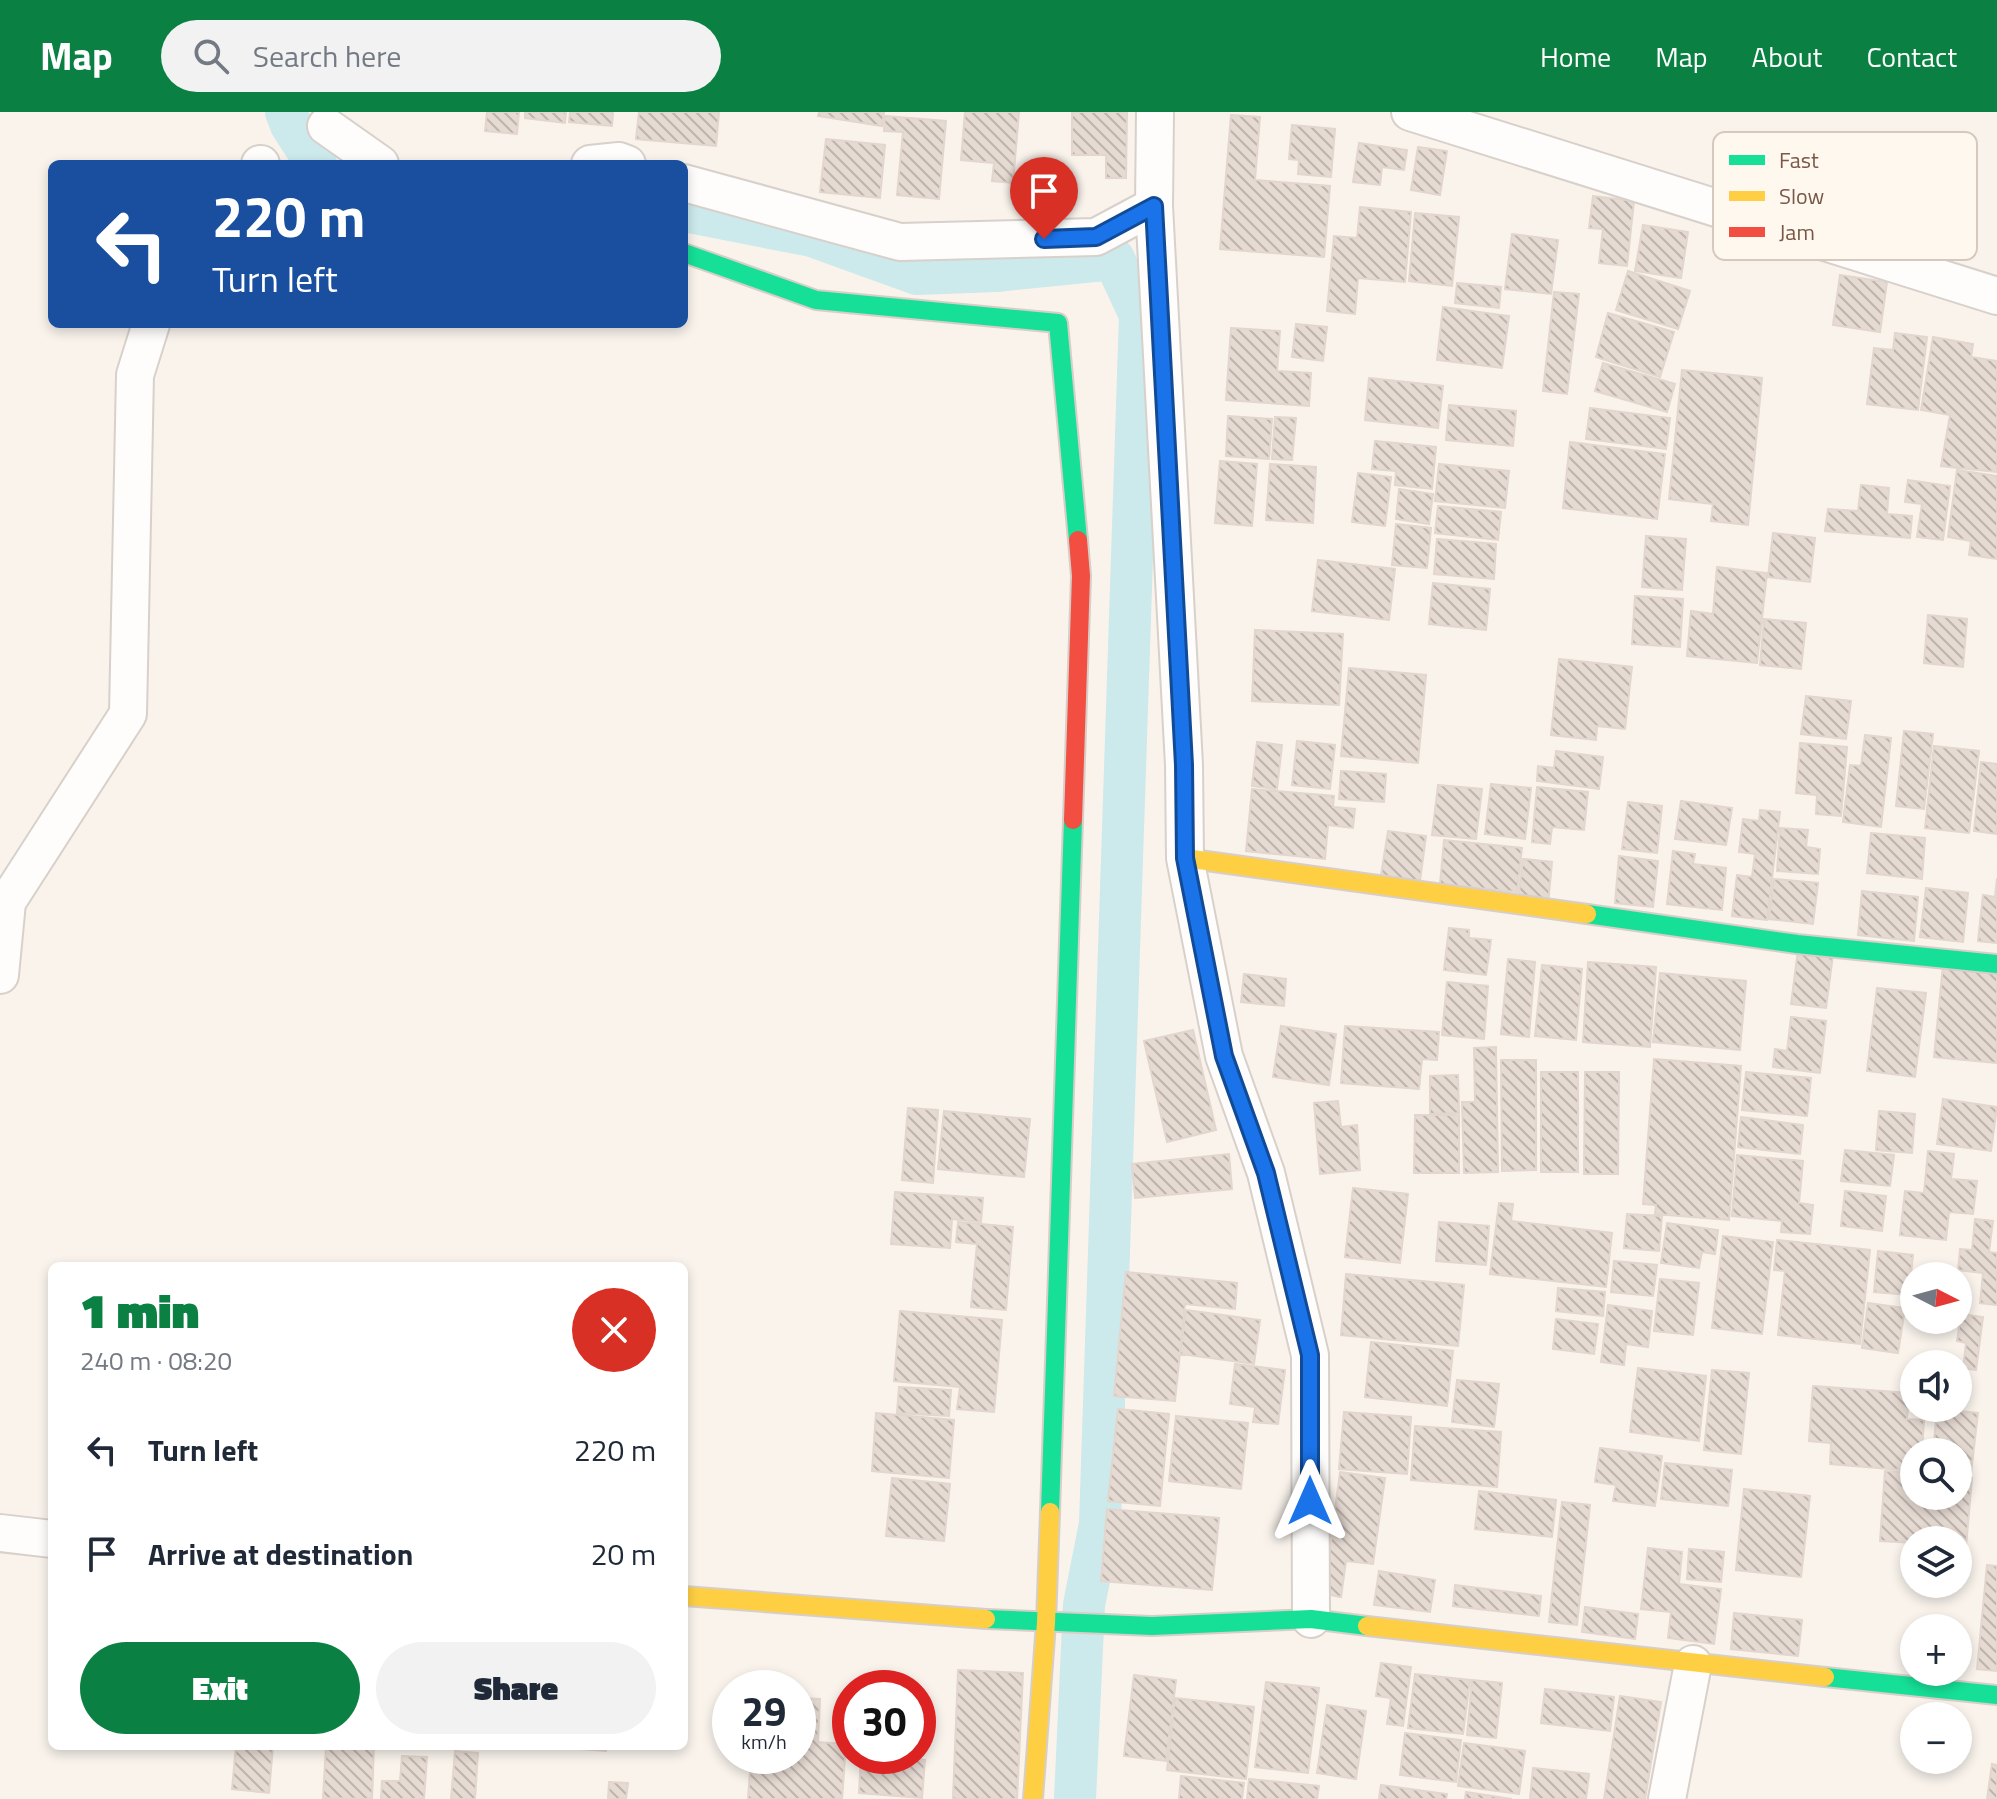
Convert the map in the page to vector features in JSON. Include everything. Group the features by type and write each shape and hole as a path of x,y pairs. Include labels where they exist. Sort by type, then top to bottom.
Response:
{"street":[{"path":"1155,112 1154,206 1184,765 1185,858 1224,1056 1266,1173 1310,1355 1311,1619"},
{"path":"1410,112 1713,207"},
{"path":"326,126 374,160"},
{"path":"688,184 900,242 1096,237 1154,206"},
{"path":"688,254 816,300 1058,323 1081,576 1046,1623 1033,1799"},
{"path":"1882,260 1997,296"},
{"path":"0,975 7,902 128,714 135,375 150,328"},
{"path":"1185,858 1797,944 1997,964"},
{"path":"0,1533 48,1539"},
{"path":"688,1596 1046,1623 1152,1626 1311,1619 1693,1664 1997,1695"},
{"path":"1667,1799 1693,1664"}],"building":[{"path":"487,112 519,112 517,134 485,131"},
{"path":"525,112 566,112 565,123 525,118"},
{"path":"570,112 613,112 612,126 569,122"},
{"path":"639,112 719,112 716,146 636,139"},
{"path":"819,112 884,112 882,126 818,116"},
{"path":"965,112 1019,112 1013,183 992,181 994,163 961,160"},
{"path":"1072,112 1127,112 1126,178 1106,178 1106,155 1072,155"},
{"path":"1231,115 1260,117 1255,180 1330,186 1324,257 1220,249"},
{"path":"885,116 946,121 939,199 897,195 903,132 884,131"},
{"path":"1292,125 1335,129 1331,177 1298,174 1299,160 1289,159"},
{"path":"826,139 885,145 880,198 820,192"},
{"path":"1359,143 1407,150 1404,170 1382,167 1380,185 1353,182"},
{"path":"1418,147 1447,151 1440,195 1411,190"},
{"path":"1593,196 1634,201 1627,266 1599,263 1603,229 1589,228"},
{"path":"1360,207 1411,212 1405,282 1358,278 1355,314 1327,311 1334,236 1357,238"},
{"path":"1415,213 1459,217 1452,286 1409,281"},
{"path":"1643,225 1688,232 1681,278 1635,271"},
{"path":"1512,234 1558,240 1551,294 1505,289"},
{"path":"1628,271 1690,291 1678,329 1616,310"},
{"path":"1840,275 1887,282 1880,332 1833,325"},
{"path":"1457,283 1501,287 1499,308 1455,303"},
{"path":"1554,292 1579,294 1567,394 1543,391"},
{"path":"1443,307 1509,316 1502,368 1437,360"},
{"path":"1608,313 1674,332 1660,377 1596,357"},
{"path":"1296,324 1327,327 1323,361 1292,357"},
{"path":"1231,328 1280,331 1277,371 1311,373 1309,406 1226,400"},
{"path":"1895,333 1927,337 1918,410 1867,404 1874,348 1893,350"},
{"path":"1933,337 1973,344 1971,357 1997,361 1997,472 1941,466 1950,415 1921,410"},
{"path":"1603,363 1675,384 1667,412 1595,391"},
{"path":"1682,370 1762,378 1748,525 1711,521 1713,504 1669,499"},
{"path":"1369,378 1443,386 1438,428 1365,420"},
{"path":"1449,405 1516,411 1513,446 1446,440"},
{"path":"1590,408 1670,418 1666,449 1586,439"},
{"path":"1228,416 1272,419 1269,459 1226,456"},
{"path":"1275,417 1296,418 1292,460 1272,459"},
{"path":"1375,441 1436,447 1432,489 1395,485 1396,471 1372,469"},
{"path":"1570,442 1665,454 1657,519 1563,508"},
{"path":"1220,461 1257,464 1252,526 1215,523"},
{"path":"1270,464 1316,467 1313,523 1266,520"},
{"path":"1439,464 1509,471 1505,508 1435,501"},
{"path":"1957,470 1997,476 1997,559 1969,555 1971,541 1948,537"},
{"path":"1358,473 1391,477 1385,526 1352,522"},
{"path":"1908,480 1950,486 1943,540 1917,537 1922,504 1905,502"},
{"path":"1861,485 1889,488 1887,514 1912,516 1910,538 1825,531 1828,509 1858,511"},
{"path":"1399,489 1433,494 1429,524 1396,519"},
{"path":"1438,506 1501,512 1498,540 1435,533"},
{"path":"1396,524 1431,528 1427,568 1392,565"},
{"path":"1773,533 1815,538 1810,582 1768,577"},
{"path":"1646,536 1686,539 1682,590 1642,587"},
{"path":"1437,539 1496,544 1494,579 1434,574"},
{"path":"1318,560 1395,569 1389,620 1312,611"},
{"path":"1717,567 1767,573 1757,663 1687,656 1691,611 1713,614"},
{"path":"1433,583 1490,589 1486,630 1429,624"},
{"path":"1635,596 1683,599 1680,647 1632,644"},
{"path":"1928,615 1967,619 1963,667 1924,663"},
{"path":"1764,619 1806,623 1801,669 1760,665"},
{"path":"1255,630 1343,634 1339,705 1252,701"},
{"path":"1559,659 1632,667 1625,729 1597,726 1596,740 1551,735"},
{"path":"1349,668 1426,675 1418,763 1341,756"},
{"path":"1806,696 1851,701 1846,739 1801,734"},
{"path":"1904,731 1933,734 1924,809 1896,806"},
{"path":"1865,735 1891,738 1881,827 1843,822 1850,765 1861,766"},
{"path":"1297,741 1335,745 1330,789 1292,785"},
{"path":"1257,742 1282,745 1277,789 1252,786"},
{"path":"1800,743 1847,747 1841,816 1816,814 1817,795 1796,793"},
{"path":"1934,746 1979,751 1969,833 1925,828"},
{"path":"1556,751 1603,757 1599,789 1537,781 1538,766 1554,768"},
{"path":"1981,762 1997,764 1997,834 1974,831"},
{"path":"1341,771 1386,774 1384,802 1339,799"},
{"path":"1491,784 1531,788 1525,839 1485,834"},
{"path":"1438,785 1482,789 1476,839 1432,835"},
{"path":"1537,787 1588,792 1584,830 1552,827 1550,844 1532,842"},
{"path":"1252,789 1334,796 1333,807 1355,809 1353,828 1328,825 1325,859 1246,851"},
{"path":"1681,801 1732,808 1726,845 1675,839"},
{"path":"1628,802 1662,806 1657,853 1622,849"},
{"path":"1760,810 1780,812 1767,920 1732,916 1737,875 1752,877 1755,854 1739,852 1743,819 1759,821"},
{"path":"1780,828 1808,830 1806,847 1820,849 1818,874 1777,871"},
{"path":"1388,831 1426,836 1420,881 1381,875"},
{"path":"1871,833 1925,838 1922,879 1867,873"},
{"path":"1444,840 1522,848 1517,892 1440,884"},
{"path":"1673,851 1695,854 1693,864 1726,868 1722,910 1667,904"},
{"path":"1619,856 1658,861 1653,907 1615,903"},
{"path":"1523,859 1552,862 1548,905 1518,902"},
{"path":"1997,878 1997,943 1978,941 1983,895 1995,897"},
{"path":"1774,879 1818,883 1813,924 1769,919"},
{"path":"1926,888 1968,893 1963,942 1920,937"},
{"path":"1862,891 1918,897 1914,941 1858,935"},
{"path":"1449,928 1469,930 1469,938 1491,940 1486,975 1444,970"},
{"path":"1798,950 1833,955 1826,1008 1791,1004"},
{"path":"1508,959 1535,962 1529,1037 1501,1034"},
{"path":"1588,962 1656,967 1650,1047 1583,1042"},
{"path":"1542,965 1582,969 1576,1040 1535,1036"},
{"path":"1943,965 1997,971 1997,1063 1934,1057"},
{"path":"1660,973 1746,981 1740,1050 1653,1042"},
{"path":"1244,974 1286,979 1284,1006 1241,1002"},
{"path":"1447,982 1488,986 1484,1039 1442,1035"},
{"path":"1877,988 1926,993 1915,1077 1867,1071"},
{"path":"1791,1017 1826,1021 1820,1073 1773,1067 1775,1049 1787,1051"},
{"path":"1281,1026 1336,1034 1329,1085 1273,1077"},
{"path":"1345,1026 1439,1032 1437,1060 1422,1059 1419,1089 1341,1083"},
{"path":"1193,1030 1216,1130 1167,1142 1144,1041"},
{"path":"1496,1047 1498,1172 1464,1173 1462,1102 1475,1102 1474,1048"},
{"path":"1654,1059 1741,1066 1729,1220 1655,1214 1656,1205 1643,1204"},
{"path":"1501,1060 1536,1060 1536,1170 1502,1171"},
{"path":"1541,1072 1578,1072 1578,1172 1541,1172"},
{"path":"1585,1072 1619,1072 1618,1174 1584,1174"},
{"path":"1746,1072 1811,1078 1807,1116 1742,1110"},
{"path":"1458,1075 1459,1113 1430,1114 1430,1076"},
{"path":"1943,1099 1997,1107 1991,1151 1937,1144"},
{"path":"1338,1101 1341,1127 1357,1125 1360,1170 1320,1174 1314,1103"},
{"path":"908,1108 938,1110 933,1183 902,1180"},
{"path":"944,1111 1030,1119 1024,1177 938,1169"},
{"path":"1879,1111 1915,1114 1912,1153 1876,1150"},
{"path":"1415,1115 1459,1115 1459,1173 1414,1173"},
{"path":"1741,1117 1803,1125 1800,1154 1738,1147"},
{"path":"1845,1150 1894,1155 1890,1186 1841,1181"},
{"path":"1928,1151 1954,1154 1951,1179 1977,1181 1973,1214 1949,1212 1946,1240 1900,1235 1905,1191 1924,1193"},
{"path":"1229,1154 1232,1189 1135,1198 1132,1164"},
{"path":"1737,1155 1803,1161 1799,1203 1813,1205 1810,1234 1781,1232 1782,1221 1732,1216"},
{"path":"1353,1188 1408,1194 1400,1263 1345,1257"},
{"path":"1845,1191 1886,1196 1882,1231 1841,1226"},
{"path":"895,1192 983,1198 981,1222 952,1219 950,1248 891,1244"},
{"path":"1499,1203 1513,1204 1511,1221 1612,1233 1606,1287 1490,1274"},
{"path":"1627,1214 1662,1216 1659,1251 1624,1248"},
{"path":"1975,1219 1993,1221 1989,1252 1997,1253 1997,1305 1980,1303 1983,1273 1972,1272 1972,1262 1959,1262 1960,1249 1972,1250"},
{"path":"958,1222 1013,1227 1006,1310 971,1307 977,1244 956,1242"},
{"path":"1439,1222 1489,1226 1486,1265 1436,1261"},
{"path":"1667,1223 1718,1230 1715,1254 1702,1252 1699,1268 1661,1263"},
{"path":"1723,1236 1773,1242 1762,1334 1712,1328"},
{"path":"1777,1240 1870,1250 1860,1344 1778,1335 1785,1271 1774,1270"},
{"path":"1878,1251 1913,1255 1912,1262 1900,1262 1900,1294 1874,1292"},
{"path":"1614,1261 1657,1265 1653,1296 1611,1292"},
{"path":"1126,1272 1237,1283 1235,1309 1185,1304 1175,1401 1114,1396"},
{"path":"1346,1274 1464,1285 1458,1346 1341,1335"},
{"path":"1660,1279 1699,1283 1693,1335 1654,1331"},
{"path":"1558,1288 1605,1292 1603,1316 1556,1311"},
{"path":"1868,1303 1900,1307 1898,1353 1862,1348"},
{"path":"1608,1305 1652,1311 1648,1347 1626,1344 1624,1365 1601,1362"},
{"path":"1186,1310 1260,1320 1254,1364 1180,1354"},
{"path":"900,1311 1002,1320 994,1412 957,1409 960,1387 894,1381"},
{"path":"1972,1316 1983,1317 1976,1370 1972,1369 1972,1350 1965,1350 1966,1343 1957,1341 1958,1334 1972,1334"},
{"path":"1556,1319 1598,1324 1594,1354 1553,1349"},
{"path":"1371,1342 1453,1351 1447,1406 1365,1397"},
{"path":"1235,1364 1285,1370 1278,1424 1253,1422 1255,1407 1230,1404"},
{"path":"1638,1368 1706,1376 1699,1441 1630,1432"},
{"path":"1712,1370 1749,1373 1741,1454 1704,1450"},
{"path":"1457,1380 1499,1384 1494,1427 1452,1422"},
{"path":"1813,1386 1900,1392 1900,1422 1924,1422 1923,1438 1900,1438 1900,1470 1830,1464 1831,1443 1809,1441"},
{"path":"899,1387 951,1390 949,1416 897,1413"},
{"path":"1118,1409 1169,1414 1160,1506 1108,1501"},
{"path":"1344,1412 1411,1417 1407,1474 1339,1469"},
{"path":"1972,1412 1978,1413 1972,1464 1972,1438 1934,1438 1936,1422 1972,1422"},
{"path":"876,1413 954,1420 949,1478 872,1471"},
{"path":"1176,1416 1248,1423 1241,1489 1169,1481"},
{"path":"1415,1426 1501,1432 1497,1487 1411,1480"},
{"path":"1600,1448 1662,1456 1655,1506 1613,1501 1616,1485 1595,1482"},
{"path":"1665,1463 1732,1470 1728,1506 1661,1499"},
{"path":"1885,1471 1900,1472 1900,1510 1969,1510 1968,1526 1900,1526 1900,1542 1880,1541"},
{"path":"1340,1472 1385,1478 1373,1564 1346,1561 1341,1597 1324,1594"},
{"path":"892,1478 950,1484 944,1541 886,1536"},
{"path":"1744,1489 1810,1496 1801,1577 1736,1570"},
{"path":"1479,1491 1556,1500 1552,1537 1475,1529"},
{"path":"1562,1502 1590,1505 1577,1625 1549,1622"},
{"path":"1107,1509 1219,1518 1212,1590 1101,1581"},
{"path":"1648,1548 1682,1552 1679,1584 1721,1589 1714,1644 1668,1638 1671,1612 1641,1609"},
{"path":"1689,1549 1724,1552 1721,1582 1687,1579"},
{"path":"1987,1565 1997,1566 1997,1671 1977,1669"},
{"path":"1379,1571 1435,1580 1430,1612 1374,1605"},
{"path":"1455,1585 1541,1596 1539,1616 1453,1606"},
{"path":"1585,1607 1638,1614 1635,1639 1582,1632"},
{"path":"1734,1613 1802,1620 1798,1656 1731,1649"},
{"path":"1381,1663 1411,1667 1403,1726 1387,1724 1391,1698 1376,1696"},
{"path":"958,1670 1023,1673 1017,1799 953,1799"},
{"path":"1415,1674 1470,1680 1463,1734 1408,1728"},
{"path":"1134,1675 1176,1680 1166,1761 1124,1756"},
{"path":"1472,1680 1502,1683 1496,1738 1467,1735"},
{"path":"1266,1682 1319,1688 1308,1773 1255,1767"},
{"path":"1545,1689 1614,1697 1610,1731 1541,1723"},
{"path":"1620,1696 1661,1702 1645,1799 1604,1799"},
{"path":"1175,1698 1254,1707 1246,1779 1167,1770"},
{"path":"816,1699 820,1699 818,1742 832,1743 832,1774 844,1774 842,1799 748,1799 750,1774 816,1774"},
{"path":"1327,1705 1366,1711 1356,1779 1317,1773"},
{"path":"1405,1733 1461,1740 1456,1782 1400,1775"},
{"path":"1464,1743 1525,1751 1519,1794 1458,1786"},
{"path":"236,1750 273,1750 269,1793 232,1789"},
{"path":"326,1750 374,1750 372,1799 323,1798"},
{"path":"455,1751 478,1753 475,1799 451,1799"},
{"path":"402,1756 427,1757 424,1799 381,1799 382,1781 400,1781"},
{"path":"1992,1764 1997,1765 1997,1799 1987,1799"},
{"path":"1533,1768 1589,1774 1586,1799 1530,1799"},
{"path":"860,1774 924,1774 922,1798 859,1793"},
{"path":"1181,1776 1244,1783 1242,1799 1179,1799"},
{"path":"1249,1779 1319,1786 1317,1799 1247,1799"},
{"path":"609,1782 628,1783 626,1799 608,1799"},
{"path":"1381,1785 1447,1794 1446,1799 1379,1799"},
{"path":"1466,1792 1512,1799 1465,1799"}],"waterway":[{"path":"286,112 313,160"},
{"path":"688,212 812,236 917,274 996,271 1114,259 1140,315 1100,1524 1084,1605 1075,1799"}],"traffic: fast":[{"path":"688,254 816,300 1058,323 1078,540"},
{"path":"1050,1512 1073,820"},
{"path":"1587,914 1797,944 1997,964"},
{"path":"986,1619 1152,1626 1311,1619 1367,1626"},
{"path":"1825,1677 1997,1695"}],"traffic: slow":[{"path":"1185,858 1587,914"},
{"path":"1033,1799 1046,1623 1050,1512"},
{"path":"688,1596 986,1619"},
{"path":"1367,1626 1825,1677"}],"traffic: jam":[{"path":"1073,820 1081,576 1078,540"}],"route":[{"path":"1044,239 1096,237 1154,206 1184,765 1185,858 1224,1056 1266,1173 1310,1355 1310,1501"}]}
